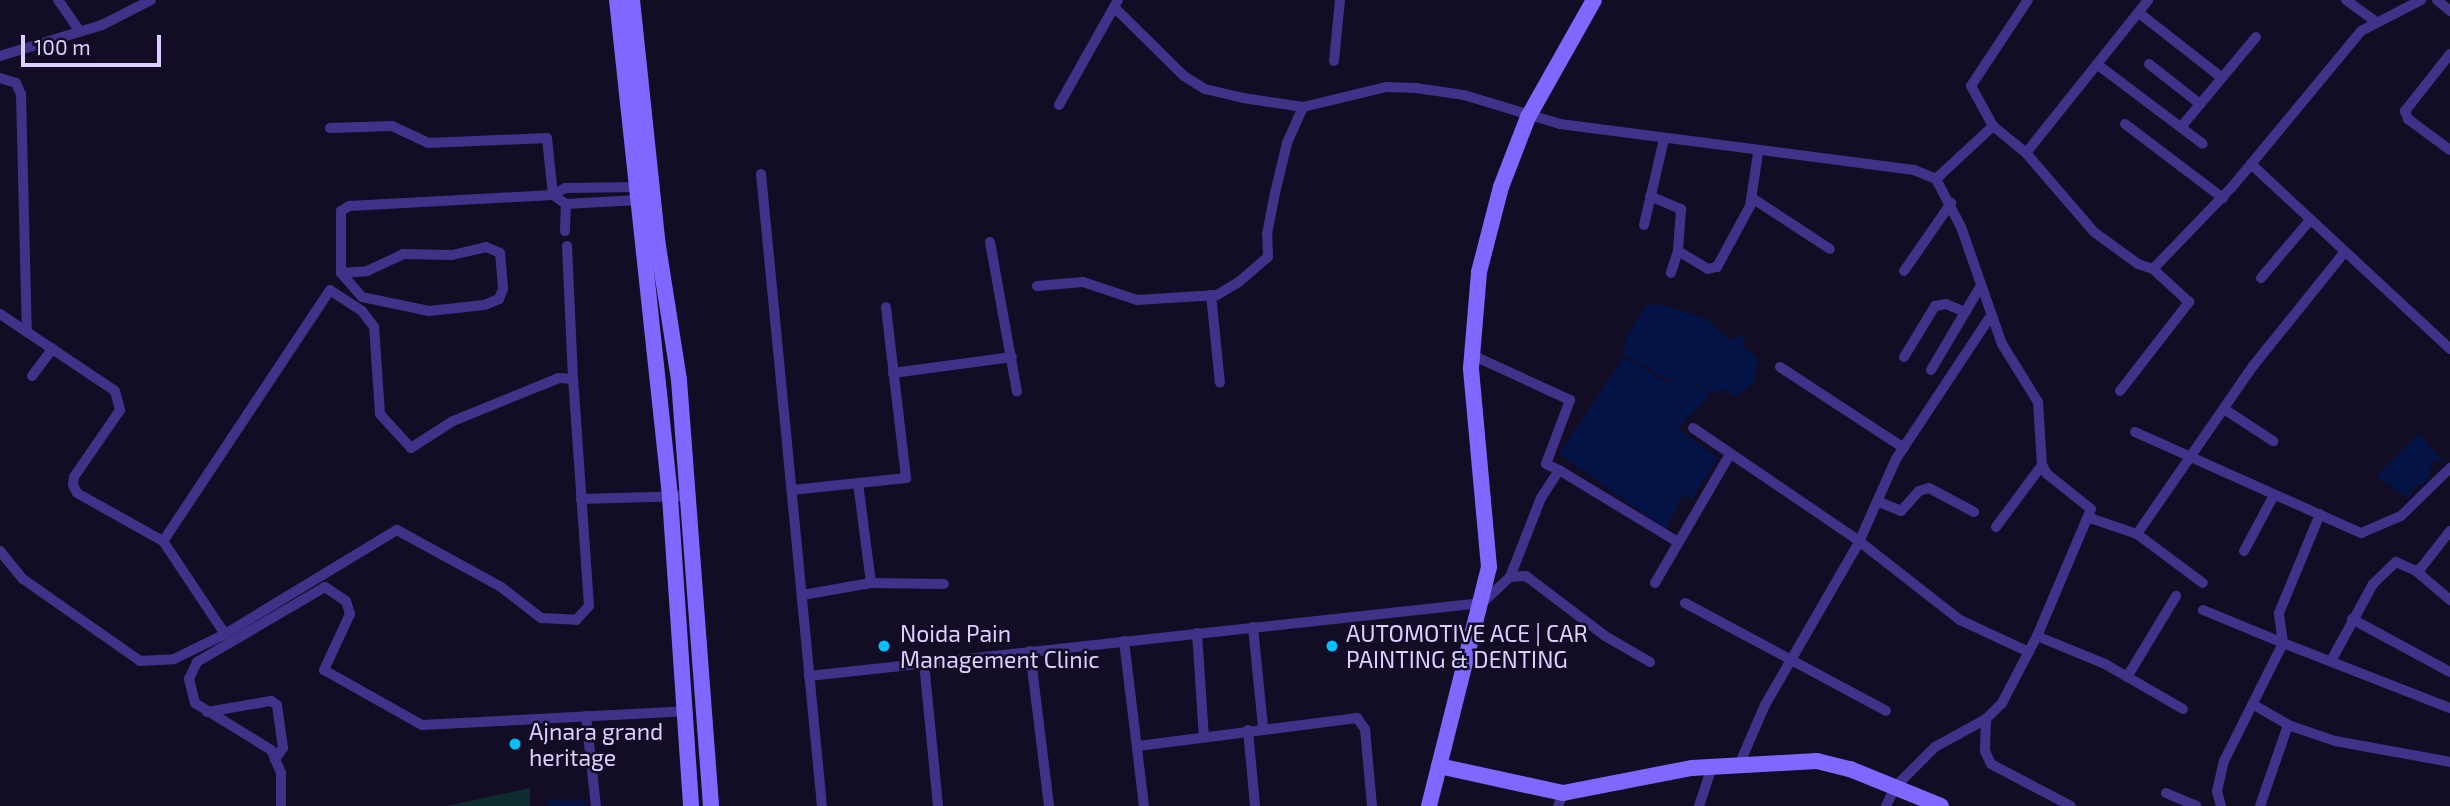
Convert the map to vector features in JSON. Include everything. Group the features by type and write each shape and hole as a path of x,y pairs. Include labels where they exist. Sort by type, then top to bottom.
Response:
{"street":[{"path":"58,0 80,32"},
{"path":"0,56 80,32 151,0"},
{"path":"617,0 638,194 678,496 710,806"},
{"path":"632,0 658,246 678,380 678,496 691,806"},
{"path":"1334,61 1340,0"},
{"path":"1429,806 1482,603 1489,551 1474,429 1472,355 1485,245 1528,117 1594,0"},
{"path":"2028,0 1971,86 1993,126 2026,152 2094,232 2138,264 2153,269 2189,302 2120,391"},
{"path":"2026,152 2148,0"},
{"path":"2346,0 2374,20"},
{"path":"2153,269 2222,198 2324,73 2374,20 2421,0"},
{"path":"2437,0 2450,11"},
{"path":"1059,105 1116,4 1148,44 1205,89 1304,107 1386,87 1416,88 1464,95 1528,117 1758,153 1914,170 1936,179 1951,203 1990,317 2038,402 2042,465 2055,481 2087,502 2090,517 2064,565 2037,636 2002,703 1986,719 1935,747 1896,786 1886,806"},
{"path":"2139,13 2221,77"},
{"path":"2181,127 2256,37"},
{"path":"2450,54 2405,111 2408,119 2450,150"},
{"path":"2149,64 2200,104"},
{"path":"2098,65 2203,144"},
{"path":"0,78 16,83 21,94 27,332"},
{"path":"1037,286 1083,282 1136,300 1212,295 1239,282 1268,257 1267,234 1287,143 1304,107"},
{"path":"2125,124 2222,198"},
{"path":"330,128 391,126 428,143 547,138 553,195 566,204 638,194"},
{"path":"1936,179 1982,132 1993,126"},
{"path":"1644,225 1664,139"},
{"path":"1678,251 1708,269 1717,267 1752,198 1758,153"},
{"path":"2251,164 2450,349"},
{"path":"761,174 822,806"},
{"path":"341,273 367,271 404,254 452,255 486,247 496,250 503,260 499,299 457,310 400,309 362,296 341,273 340,218 349,206 553,195 565,188 638,194"},
{"path":"1650,196 1681,209 1678,251 1671,273"},
{"path":"1752,198 1830,248"},
{"path":"1904,271 1951,203"},
{"path":"565,231 566,204"},
{"path":"2261,278 2309,220"},
{"path":"990,242 1017,392"},
{"path":"0,551 23,579 140,661 168,660 225,634 397,530 501,587 541,618 576,620 589,606 573,379 568,246"},
{"path":"2137,534 2224,409 2344,253"},
{"path":"1930,370 1980,287"},
{"path":"163,541 330,290 362,312 374,327 380,414 411,448 453,421 559,377 573,379"},
{"path":"1212,295 1220,383"},
{"path":"1904,357 1935,306 1946,304 1965,312"},
{"path":"792,490 906,478 886,307"},
{"path":"0,314 115,391 120,400 120,410 74,477 77,493 163,541 225,634"},
{"path":"1739,765 1790,658 1858,542 1904,447 1990,317"},
{"path":"32,376 52,349"},
{"path":"1472,355 1570,400 1546,464 1678,542"},
{"path":"893,373 1012,357"},
{"path":"1780,368 1904,447"},
{"path":"2224,409 2273,441"},
{"path":"1693,428 1858,542 1960,620 2029,652"},
{"path":"2135,432 2191,460 2361,533 2382,527 2401,516 2450,468"},
{"path":"1655,583 1730,454"},
{"path":"1996,527 2042,465"},
{"path":"809,676 1482,603 1510,577 1541,498 1559,470"},
{"path":"858,483 871,583"},
{"path":"1879,502 1901,512 1919,491 1929,488 1973,512"},
{"path":"2244,551 2274,495"},
{"path":"581,499 678,496"},
{"path":"2221,806 2217,791 2221,771 2283,643 2279,613 2320,514"},
{"path":"2090,517 2137,534 2203,583"},
{"path":"2416,571 2450,531"},
{"path":"2331,661 2373,584 2396,562 2416,571 2450,600"},
{"path":"1510,577 1526,576 1605,636 1650,662"},
{"path":"802,595 871,583 944,584"},
{"path":"281,806 281,773 271,750 195,703 189,679 197,662 325,587 346,601 350,614 324,670 422,725 685,710"},
{"path":"2127,677 2176,596"},
{"path":"1685,603 1886,711"},
{"path":"2203,610 2450,708"},
{"path":"2352,619 2450,672"},
{"path":"1253,627 1263,727"},
{"path":"1196,633 1205,738"},
{"path":"2037,636 2127,677 2183,709"},
{"path":"1124,641 1144,806"},
{"path":"1030,651 1049,806"},
{"path":"924,663 938,806"},
{"path":"207,712 271,701 277,705 283,748 275,759"},
{"path":"2254,705 2288,725 2335,740 2450,762"},
{"path":"586,716 596,806"},
{"path":"1138,746 1205,738 1263,727 1357,718 1365,729 1372,806"},
{"path":"1986,719 1985,751 1990,764 2071,806"},
{"path":"2260,806 2288,725"},
{"path":"1248,730 1255,806"},
{"path":"1439,766 1560,799 1640,775 1712,767 1817,761 1896,786 1941,806"},
{"path":"1699,806 1712,767"},
{"path":"2166,793 2196,806"}],"green space":[{"path":"530,788 530,806 446,806"}],"shaded area":[{"path":"1646,305 1663,305 1705,318 1730,340 1744,334 1743,347 1758,358 1754,383 1736,397 1724,390 1710,394 1682,376 1709,396 1678,428 1718,458 1692,499 1683,495 1666,529 1559,454 1624,357 1669,383 1676,372 1669,380 1623,354 1626,339"},
{"path":"2419,433 2444,464 2433,460 2427,482 2415,486 2410,499 2376,476"},
{"path":"547,800 586,801 585,806 548,806"}],"place":[{"name":"Noida Pain Management Clinic","path":"884,646"},
{"name":"AUTOMOTIVE ACE | CAR PAINTING & DENTING","path":"1332,646"},
{"name":"Ajnara grand heritage","path":"515,744"}]}
